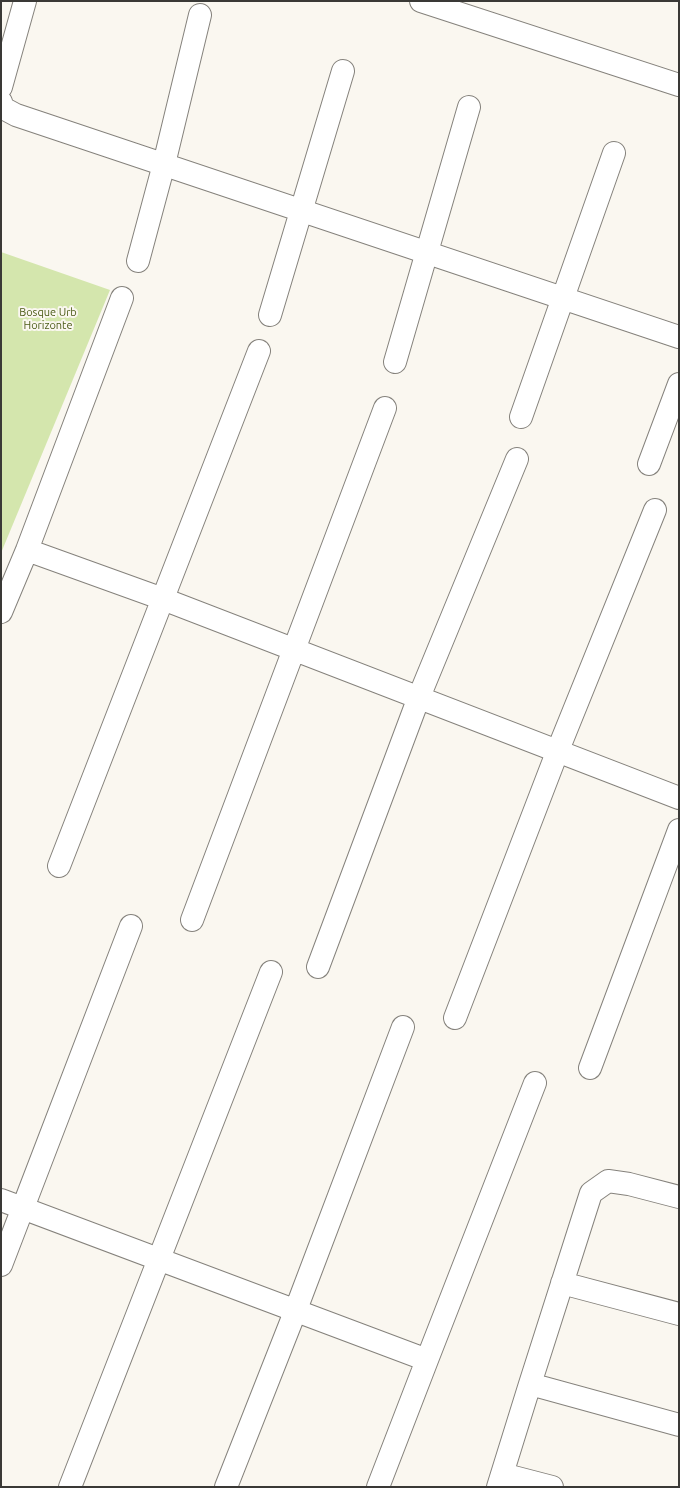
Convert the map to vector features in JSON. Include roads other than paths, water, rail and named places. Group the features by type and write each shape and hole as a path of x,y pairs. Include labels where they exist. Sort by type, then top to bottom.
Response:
{"street":[{"path":"1,87 25,1"},
{"path":"421,1 679,85"},
{"path":"138,261 164,164 200,15"},
{"path":"270,315 343,71"},
{"path":"1,102 3,108 16,115 679,337"},
{"path":"395,362 470,107"},
{"path":"522,417 614,153"},
{"path":"1,612 27,550 122,298"},
{"path":"59,866 259,351"},
{"path":"649,464 679,384"},
{"path":"192,920 296,649 385,408"},
{"path":"318,967 419,697 516,459"},
{"path":"455,1018 558,750 654,510"},
{"path":"27,550 296,649 679,798"},
{"path":"590,1068 679,830"},
{"path":"1,1265 131,926"},
{"path":"70,1487 271,972"},
{"path":"226,1487 295,1312 403,1027"},
{"path":"378,1487 535,1084"},
{"path":"552,1487 500,1480 591,1193 608,1181 629,1184 679,1197"},
{"path":"1,1200 23,1210 160,1259 295,1312 427,1360"},
{"path":"562,1283 679,1314"},
{"path":"530,1384 679,1425"}],"park label":[{"name":"Bosque Urb Horizonte","path":"48,318"}]}
